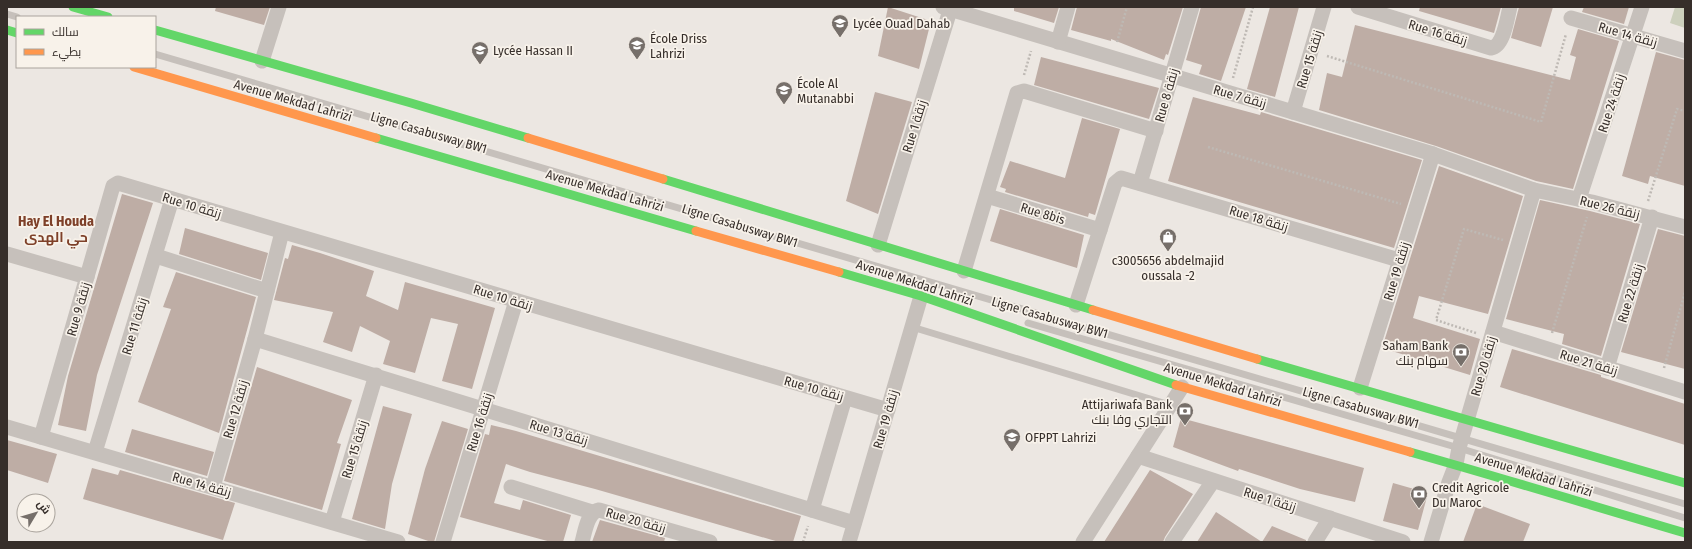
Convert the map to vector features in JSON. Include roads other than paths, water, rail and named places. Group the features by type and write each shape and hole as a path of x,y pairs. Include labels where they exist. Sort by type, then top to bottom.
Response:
{"main road":[{"path":"73,7 104,16"},
{"name":"Avenue Mekdad Lahrizi","path":"156,30 411,103 1076,305 1685,483"},
{"name":"Avenue Mekdad Lahrizi","path":"137,68 922,296 1182,387 1456,464 1502,480 1685,533"}],"street":[{"path":"262,61 279,7"},
{"path":"1058,42 1068,7"},
{"name":"Rue 8 زنقة","path":"1140,183 1192,7"},
{"name":"Rue 15 زنقة","path":"1293,112 1324,7"},
{"name":"Rue 16 زنقة","path":"1358,7 1488,47 1496,47 1500,42 1510,7"},
{"name":"Rue 24 زنقة","path":"1586,200 1632,36 1642,7"},
{"name":"Rue 7 زنقة","path":"948,8 1433,154 1534,190"},
{"name":"Rue 1 زنقة","path":"878,245 948,8"},
{"name":"Rue 14 زنقة","path":"1571,18 1685,51"},
{"path":"964,271 1016,95 1019,91 1024,91 1156,131"},
{"name":"Rue 19 زنقة","path":"1360,388 1433,154"},
{"name":"Rue 18 زنقة","path":"1100,230 1115,183 1119,178 1124,178 1400,260"},
{"name":"Rue 10 زنقة","path":"118,183 888,410"},
{"name":"Rue 9 زنقة","path":"41,437 113,186 118,183"},
{"name":"Rue 26 زنقة","path":"1534,190 1586,200 1685,227"},
{"name":"Rue 20 زنقة","path":"1431,542 1456,464 1460,443 1534,190"},
{"name":"Rue 8bis","path":"986,196 1100,230"},
{"name":"Rue 11 زنقة","path":"95,452 156,256 172,199"},
{"name":"Rue 22 زنقة","path":"1607,368 1648,216"},
{"path":"1076,305 1100,230"},
{"name":"Rue 12 زنقة","path":"213,487 259,341 267,291 282,232"},
{"path":"7,254 87,277"},
{"path":"156,256 267,291"},
{"name":"Rue 19 زنقة","path":"849,542 922,296"},
{"name":"Rue 16 زنقة","path":"443,542 516,301"},
{"name":"Rue 21 زنقة","path":"1492,335 1548,349 1685,392"},
{"name":"Rue 13 زنقة","path":"259,341 376,375 854,523"},
{"name":"Rue 15 زنقة","path":"332,522 376,375"},
{"path":"1083,542 1182,387"},
{"path":"812,510 845,398"},
{"name":"Rue 14 زنقة","path":"7,427 398,542"},
{"name":"Rue 1 زنقة","path":"1138,456 1330,518 1381,539 1403,542"},
{"path":"1172,542 1213,481"},
{"path":"511,487 592,512"},
{"name":"Rue 20 زنقة","path":"582,542 592,512 603,510 710,542"},
{"path":"1315,542 1330,518"}],"lane":[{"name":"Ligne Casabusway BW1","path":"156,54 1460,443 1685,518"},
{"name":"Ligne Casabusway BW1","path":"561,184 989,311"},
{"name":"Ligne Casabusway BW1","path":"1020,320 1460,443 1685,504"},
{"path":"912,327 1170,405"}],"place":[{"name":"Lycée Ouad Dahab","path":"840,38"},
{"name":"École Driss Lahrizi","path":"637,60"},
{"name":"Lycée Hassan II","path":"480,65"},
{"name":"École Al Mutanabbi","path":"784,105"},
{"name":"c3005656 abdelmajid oussala -2","path":"1168,252"},
{"name":"Saham Bank سهام بنك","path":"1461,367"},
{"name":"Attijariwafa Bank التجاري وفا بنك","path":"1185,426"},
{"name":"OFPPT Lahrizi","path":"1012,452"},
{"name":"Credit Agricole Du Maroc","path":"1419,509"}],"district":[{"name":"Hay El Houda حي الهدى","path":"56,230"}]}
